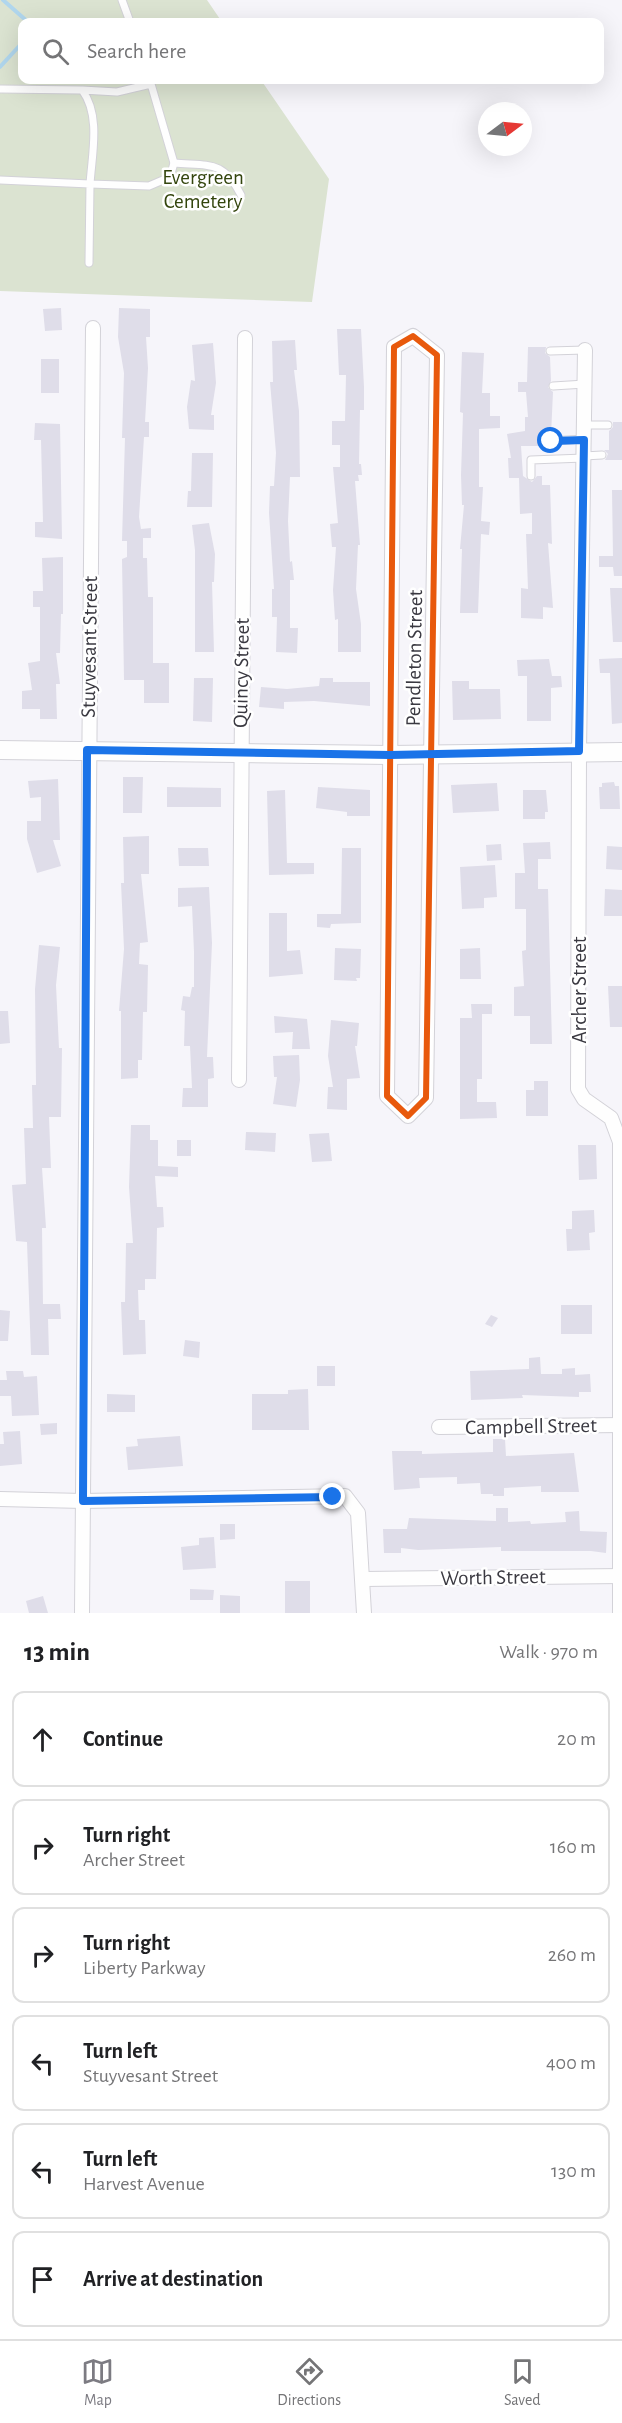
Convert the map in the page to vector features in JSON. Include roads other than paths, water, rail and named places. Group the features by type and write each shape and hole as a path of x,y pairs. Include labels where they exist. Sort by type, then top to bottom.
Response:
{"street":[{"name":"Stuyvesant Street","path":"82,1613 87,750 93,328"},
{"name":"Pendleton Street","path":"413,336 436,355 429,754 429,1029 426,1098 408,1116 387,1096 390,755 394,347 413,336"},
{"name":"Quincy Street","path":"239,1080 244,338"},
{"name":"Archer Street","path":"585,350 579,751 578,1089 584,1100 611,1118 620,1142 620,1613"},
{"path":"0,750 240,751 390,755 622,752"},
{"name":"Campbell Street","path":"439,1427 621,1425"},
{"path":"0,1499 83,1501 345,1496 358,1514 364,1579 364,1613"},
{"name":"Worth Street","path":"364,1579 621,1576"}],"lane":[{"path":"122,0 129,18"},
{"path":"0,89 117,92 143,84"},
{"path":"0,180 149,186 170,177 174,163 151,84"},
{"path":"82,90 90,100 94,132 90,184 89,263"},
{"path":"174,163 214,166 230,175 241,195"},
{"path":"550,351 585,350"},
{"path":"553,386 585,384"},
{"path":"584,424 608,425"},
{"path":"551,441 584,440"},
{"path":"531,476 531,460 602,455"}],"waterway":[{"path":"3,0 23,18"},
{"path":"0,67 18,47"}],"park label":[{"name":"Evergreen Cemetery","path":"203,189"}]}
